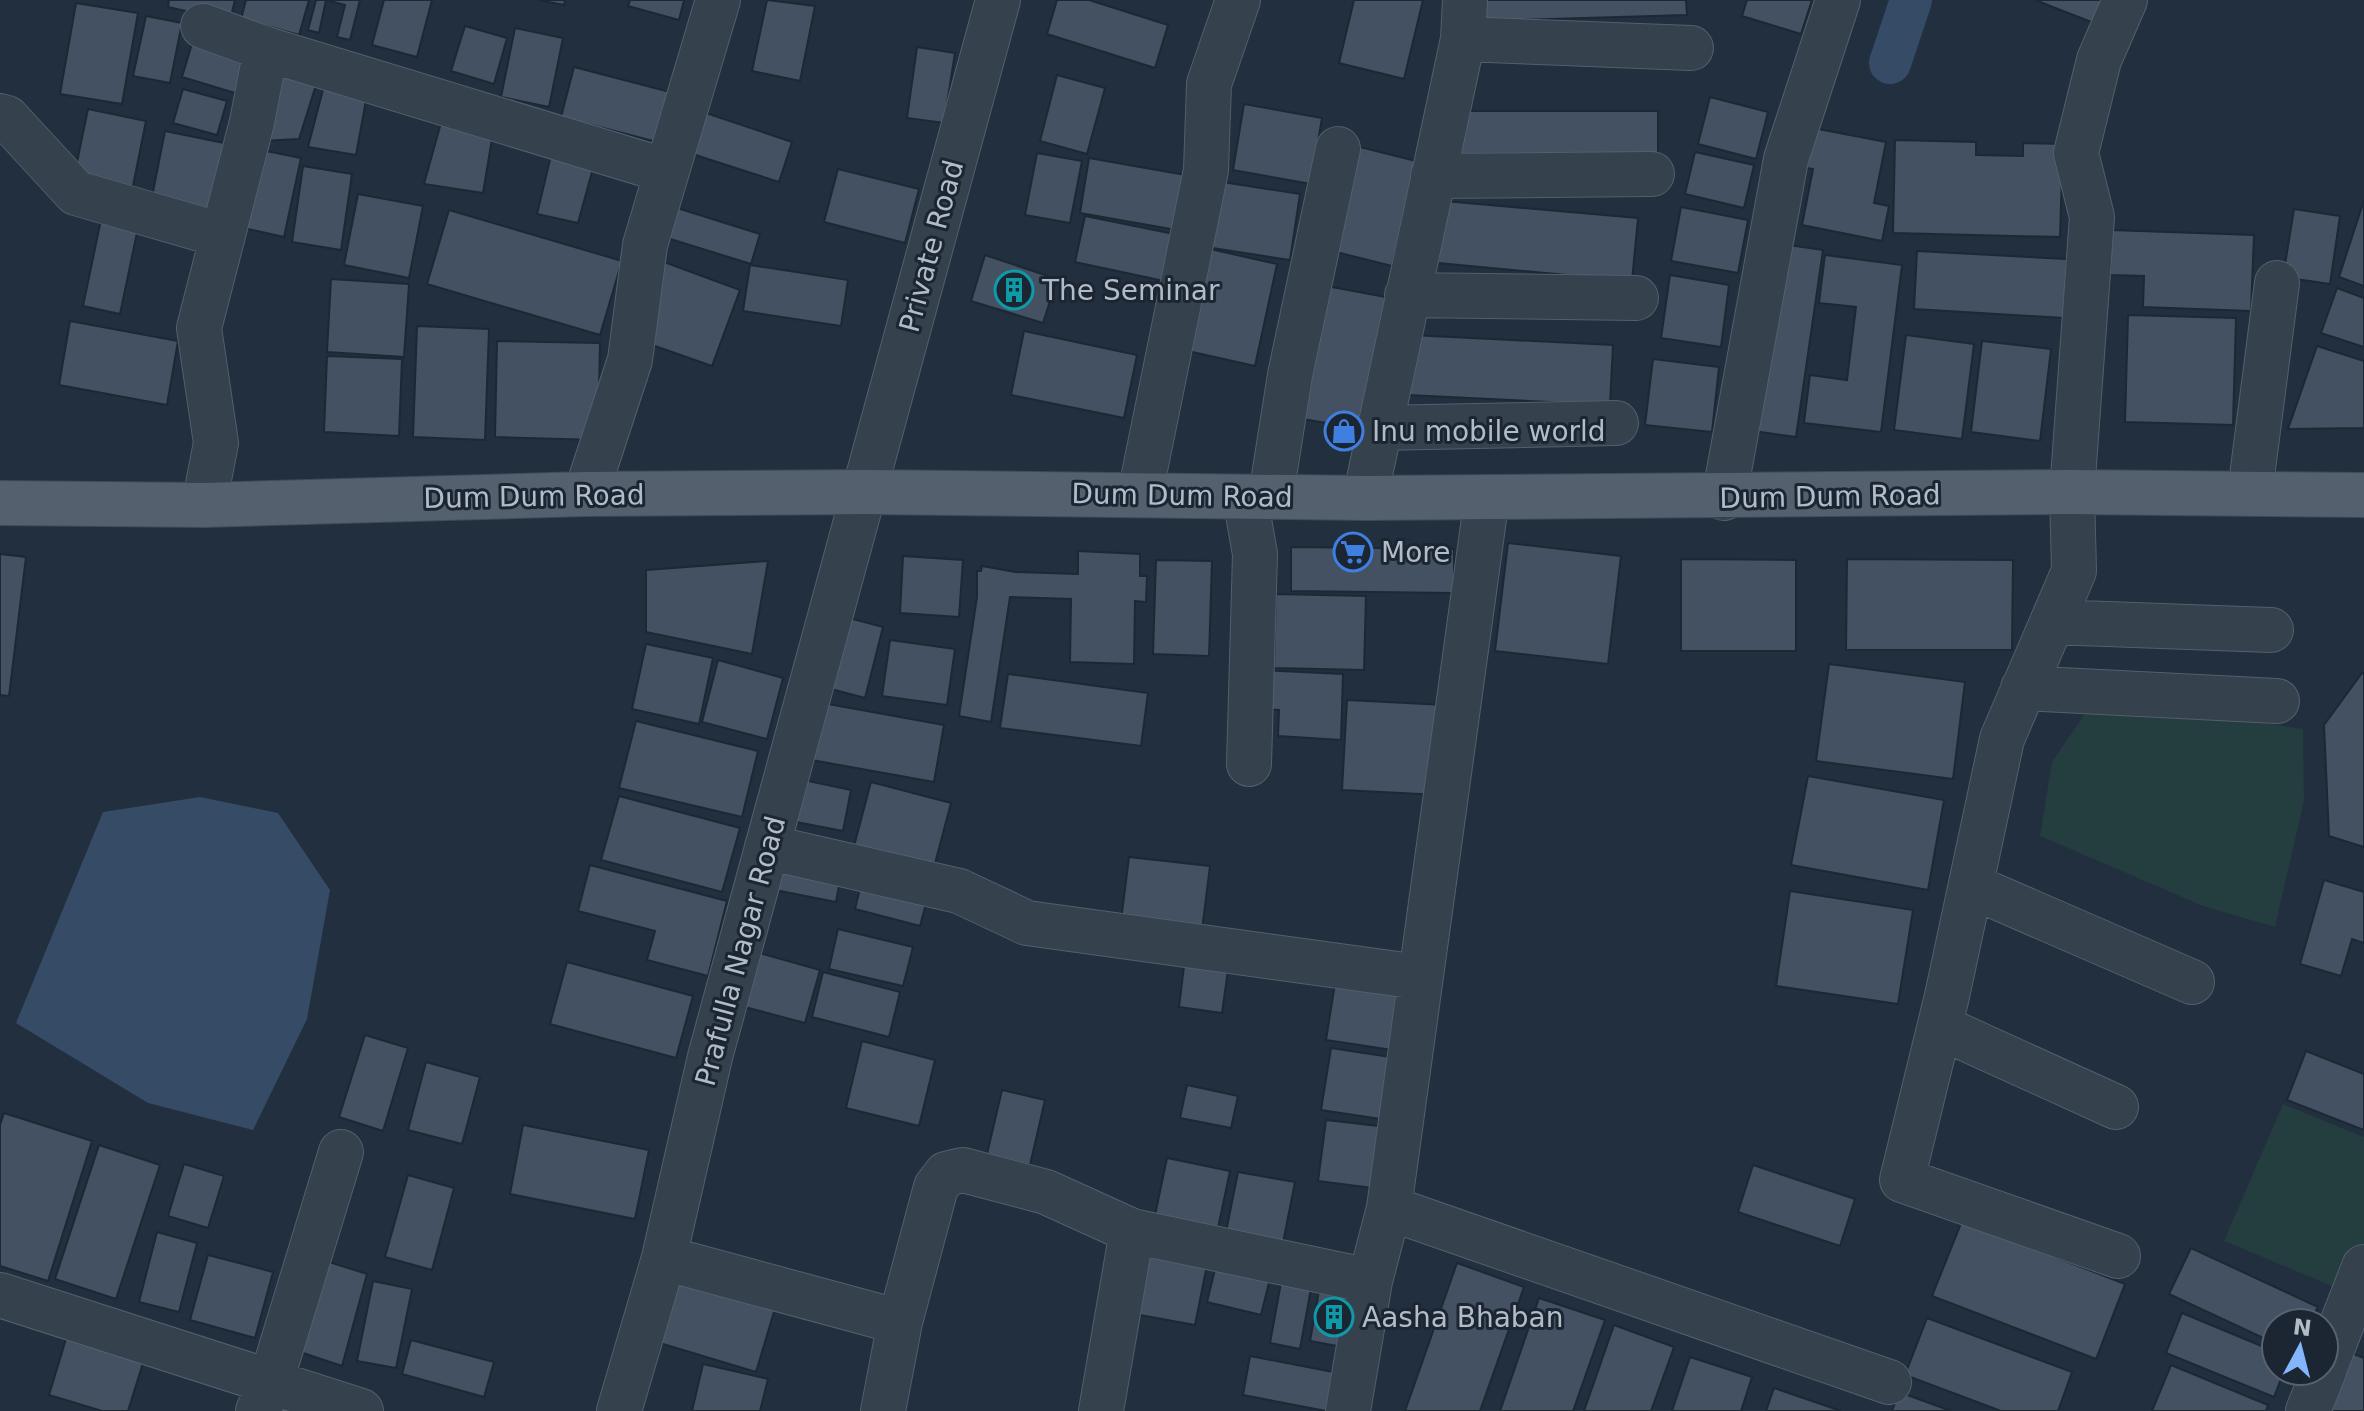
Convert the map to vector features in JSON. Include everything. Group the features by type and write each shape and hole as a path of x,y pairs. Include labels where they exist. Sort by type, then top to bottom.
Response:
{"main road":[{"name":"Dum Dum Road","path":"0,503 204,505 586,494 866,492 1365,498 1724,498 2072,492 2364,495"}],"street":[{"path":"586,494 630,360 645,245 718,0"},
{"name":"Private Road","path":"866,492 998,0"},
{"path":"1140,494 1206,170 1209,84 1238,0"},
{"path":"1724,498 1786,159 1838,0"},
{"path":"2118,1256 1902,1180 1940,1027 2002,739 2074,571 2072,492 2092,217 2076,153 2099,60 2125,0"},
{"path":"1365,498 1464,20 1691,48"},
{"path":"203,26 266,49 667,171"},
{"path":"204,505 216,443 199,328 252,122 266,49"},
{"path":"0,116 7,118 76,193 221,235"},
{"path":"1249,764 1258,496 1290,375 1338,149"},
{"path":"1433,176 1652,174"},
{"path":"2250,492 2277,283"},
{"path":"1407,295 1636,298"},
{"path":"1378,428 1616,423"},
{"name":"Prafulla Nagar Road","path":"619,1411 664,1258 710,1057 866,492"},
{"path":"1348,1411 1370,1281 1389,1208 1487,497"},
{"path":"2052,622 2271,630"},
{"path":"2023,688 2277,701"},
{"path":"767,847 959,891 1027,923 1419,977"},
{"path":"1971,886 2192,982"},
{"path":"1940,1027 2116,1107"},
{"path":"265,1396 341,1152"},
{"path":"883,1411 900,1322 932,1199 946,1174 963,1170 1046,1192 1132,1231 1370,1281"},
{"path":"1389,1208 1889,1382"},
{"path":"1101,1411 1132,1231"},
{"path":"664,1258 900,1322"},
{"path":"2340,1329 2364,1267"},
{"path":"1,1298 265,1396 361,1411"},
{"path":"2308,1411 2318,1387"}],"green space":[{"path":"2090,706 2207,714 2303,729 2304,801 2275,927 2203,906 2040,836 2052,762"},
{"path":"2283,1104 2364,1137 2364,1267 2339,1289 2224,1241"}],"water":[{"path":"200,797 278,813 330,890 307,1019 253,1130 148,1103 16,1023 103,812"}],"building":[{"path":"169,0 235,0 230,21 168,7"},
{"path":"246,0 309,0 299,35 241,19"},
{"path":"316,0 326,0 319,33 308,30"},
{"path":"326,0 360,0 350,40 337,37 345,5"},
{"path":"384,0 432,0 417,57 372,45"},
{"path":"538,0 565,0 564,5"},
{"path":"630,0 684,0 679,20 628,6"},
{"path":"767,0 815,6 800,81 752,71"},
{"path":"1057,0 1089,0 1168,25 1155,68 1047,34"},
{"path":"1354,0 1423,0 1404,79 1339,63"},
{"path":"1485,0 1686,0 1687,15 1485,21"},
{"path":"1747,0 1812,0 1801,34 1742,16"},
{"path":"2035,0 2109,0 2099,25"},
{"path":"76,3 138,13 122,104 60,94"},
{"path":"146,16 182,23 170,83 133,76"},
{"path":"465,26 507,38 494,84 451,71"},
{"path":"515,28 563,38 549,107 501,97"},
{"path":"194,37 247,54 235,93 182,77"},
{"path":"917,47 955,53 944,123 907,118"},
{"path":"574,67 670,92 657,142 561,117"},
{"path":"274,73 316,85 299,139 261,141"},
{"path":"1057,75 1105,88 1087,154 1040,141"},
{"path":"325,82 367,95 356,155 308,147"},
{"path":"183,89 227,101 217,135 173,123"},
{"path":"1710,97 1768,112 1756,159 1698,144"},
{"path":"1244,104 1322,118 1311,184 1233,170"},
{"path":"88,109 146,121 130,201 75,172"},
{"path":"697,110 792,142 779,182 683,151"},
{"path":"1459,111 1658,111 1658,153 1459,154"},
{"path":"442,119 493,133 483,193 424,184"},
{"path":"1808,127 1886,142 1874,203 1889,206 1882,241 1802,225 1813,169 1801,167"},
{"path":"165,131 224,143 211,213 151,202"},
{"path":"1895,140 1976,142 1976,155 2023,156 2023,143 2063,144 2060,237 1893,233"},
{"path":"553,147 595,161 578,223 537,214"},
{"path":"1360,147 1416,161 1392,266 1336,252"},
{"path":"256,149 301,158 284,237 239,227"},
{"path":"1695,152 1754,165 1744,208 1685,194"},
{"path":"1037,153 1082,161 1070,223 1025,215"},
{"path":"1089,158 1191,176 1182,231 1080,213"},
{"path":"303,166 352,174 341,250 292,242"},
{"path":"838,169 919,189 905,243 824,222"},
{"path":"1216,181 1300,194 1290,260 1206,247"},
{"path":"358,194 423,206 409,278 344,265"},
{"path":"2364,200 2364,286 2339,277"},
{"path":"1444,201 1638,218 1632,281 1438,263"},
{"path":"674,207 760,234 751,264 664,237"},
{"path":"1681,207 1748,220 1738,273 1671,261"},
{"path":"2294,209 2340,216 2330,284 2283,277"},
{"path":"449,210 622,261 600,335 427,284"},
{"path":"102,215 139,223 120,314 83,306"},
{"path":"1085,216 1174,234 1164,281 1075,262"},
{"path":"2111,230 2254,235 2251,311 2143,307 2144,276 2110,275"},
{"path":"1767,242 1823,250 1796,437 1739,429"},
{"path":"1201,247 1277,264 1255,366 1179,349"},
{"path":"1917,251 2067,259 2064,318 1914,309"},
{"name":"The Seminar","path":"985,255 1057,279 1043,323 971,301"},
{"path":"1825,255 1902,265 1881,432 1804,423 1810,375 1847,380 1856,307 1819,303"},
{"path":"656,259 740,290 712,366 652,345"},
{"path":"750,265 848,280 841,326 743,311"},
{"path":"1670,275 1729,285 1721,347 1661,338"},
{"path":"331,279 409,284 404,357 327,352"},
{"path":"1321,285 1391,298 1367,430 1297,418"},
{"path":"2337,288 2364,298 2364,347 2321,333"},
{"path":"2128,315 2236,318 2233,425 2125,422"},
{"path":"70,321 178,341 167,405 59,385"},
{"path":"417,326 489,329 485,440 413,437"},
{"path":"1024,331 1137,355 1124,418 1011,395"},
{"path":"1411,335 1613,345 1610,405 1408,395"},
{"path":"1906,335 1974,344 1962,439 1894,430"},
{"path":"497,341 600,343 598,440 495,437"},
{"path":"1982,341 2051,349 2040,441 1971,432"},
{"path":"2317,346 2364,361 2364,428 2288,429"},
{"path":"327,356 402,359 399,436 324,432"},
{"path":"1653,359 1719,367 1712,432 1645,425"},
{"path":"1508,543 1621,556 1608,664 1495,651"},
{"path":"1291,547 1454,549 1454,593 1291,591"},
{"path":"1078,551 1140,554 1140,576 1147,576 1146,602 1135,601 1134,664 1070,662 1071,599 1010,597 991,722 959,716 977,597 977,571 981,571 982,566 1015,572 1078,574"},
{"path":"0,554 26,557 9,696 0,695"},
{"path":"903,556 963,560 959,617 900,613"},
{"path":"1681,559 1796,560 1796,651 1681,651"},
{"path":"1847,559 2013,560 2012,650 1846,650"},
{"path":"1156,560 1212,561 1209,656 1153,654"},
{"path":"768,561 752,654 646,632 646,570"},
{"path":"1276,594 1366,596 1364,670 1274,668"},
{"path":"849,618 883,627 865,698 831,689"},
{"path":"890,640 955,649 947,705 882,696"},
{"path":"646,644 713,658 699,724 632,709"},
{"path":"718,660 783,678 767,739 702,722"},
{"path":"1829,664 1965,682 1953,779 1816,761"},
{"path":"1258,670 1343,674 1341,740 1278,736 1279,710 1257,709"},
{"path":"2362,673 2364,847 2329,836 2324,725"},
{"path":"1008,674 1148,693 1141,746 1000,728"},
{"path":"1347,700 1445,705 1440,795 1342,790"},
{"path":"817,702 944,725 934,782 806,759"},
{"path":"636,721 758,751 742,817 619,788"},
{"path":"1808,776 1944,800 1928,890 1791,865"},
{"path":"799,779 851,790 843,831 791,821"},
{"path":"871,782 951,803 933,871 853,850"},
{"path":"619,796 740,828 722,892 601,860"},
{"path":"1129,857 1210,866 1202,930 1121,921"},
{"path":"775,862 841,875 836,902 770,889"},
{"path":"590,865 727,901 708,976 647,960 655,931 578,911"},
{"path":"862,880 928,896 920,926 855,909"},
{"path":"2324,880 2364,892 2364,943 2352,939 2341,976 2300,964"},
{"path":"1790,891 1913,910 1898,1004 1776,986"},
{"path":"838,929 913,947 903,986 829,969"},
{"path":"756,952 820,970 805,1023 741,1006"},
{"path":"1185,958 1229,963 1222,1013 1179,1007"},
{"path":"567,962 693,996 676,1058 550,1024"},
{"path":"823,972 900,992 889,1037 812,1017"},
{"path":"1336,977 1408,988 1399,1051 1326,1040"},
{"path":"365,1035 408,1048 383,1131 339,1117"},
{"path":"862,1041 935,1060 919,1126 846,1108"},
{"path":"1331,1048 1397,1058 1387,1120 1321,1110"},
{"path":"2306,1051 2364,1074 2364,1130 2287,1100"},
{"path":"426,1062 480,1077 462,1144 408,1130"},
{"path":"1187,1085 1238,1096 1231,1128 1180,1118"},
{"path":"1002,1090 1045,1100 1030,1165 987,1154"},
{"path":"4,1113 92,1141 48,1281 0,1266 0,1125"},
{"path":"1326,1120 1387,1127 1380,1189 1318,1181"},
{"path":"523,1125 649,1150 635,1219 510,1194"},
{"path":"99,1145 160,1165 116,1299 55,1279"},
{"path":"1167,1158 1230,1171 1217,1233 1154,1220"},
{"path":"184,1164 224,1176 208,1228 168,1216"},
{"path":"1753,1165 1855,1199 1840,1246 1738,1212"},
{"path":"1238,1172 1295,1182 1283,1243 1226,1232"},
{"path":"408,1175 454,1188 432,1270 385,1257"},
{"path":"1962,1221 2125,1284 2096,1359 1932,1296"},
{"path":"157,1232 197,1243 179,1312 139,1302"},
{"path":"1142,1242 1209,1255 1195,1325 1129,1313"},
{"path":"2191,1248 2318,1307 2260,1307 2260,1337 2169,1294"},
{"path":"208,1255 273,1272 255,1338 190,1320"},
{"path":"1218,1257 1272,1270 1261,1315 1207,1302"},
{"path":"323,1260 367,1274 342,1366 294,1350"},
{"path":"666,1261 779,1295 756,1372 643,1338"},
{"path":"1457,1263 1524,1287 1480,1411 1405,1411"},
{"path":"1282,1277 1312,1283 1300,1349 1270,1343"},
{"path":"373,1281 412,1289 396,1368 357,1361"},
{"name":"Aasha Bhaban","path":"1320,1285 1358,1293 1348,1348 1310,1341"},
{"path":"1539,1298 1605,1320 1573,1411 1500,1411"},
{"path":"2182,1313 2260,1345 2260,1387 2278,1387 2274,1397 2166,1353"},
{"path":"1927,1318 2072,1372 2058,1411 2001,1411 1905,1375"},
{"path":"1614,1325 1674,1347 1651,1411 1584,1411"},
{"path":"66,1339 143,1363 128,1411 102,1411 49,1395"},
{"path":"411,1340 494,1362 484,1397 402,1374"},
{"path":"2346,1351 2364,1358 2364,1411 2320,1411 2330,1387 2340,1387 2340,1365"},
{"path":"1250,1356 1333,1372 1326,1411 1243,1395"},
{"path":"1690,1357 1752,1377 1741,1411 1672,1411"},
{"path":"703,1364 768,1379 760,1411 692,1411"},
{"path":"2171,1365 2268,1405 2266,1411 2152,1411"},
{"path":"1774,1388 1841,1411 1766,1411"},
{"path":"1899,1392 1951,1411 1892,1411"}],"waterway":[{"path":"1890,63 1911,0"}],"place":[{"name":"The Seminar","path":"1014,290"},
{"name":"Inu mobile world","path":"1344,431"},
{"name":"More","path":"1353,552"},
{"name":"Aasha Bhaban","path":"1334,1317"}]}
